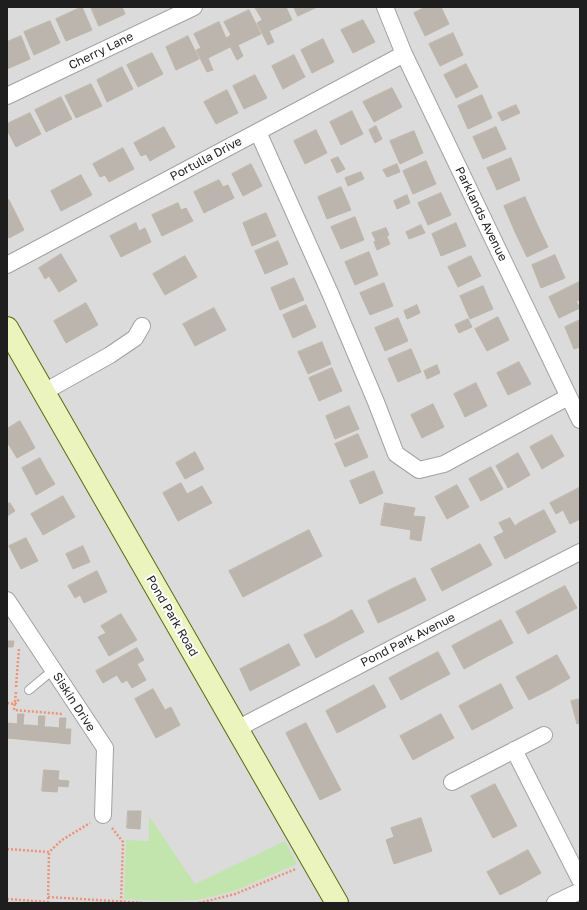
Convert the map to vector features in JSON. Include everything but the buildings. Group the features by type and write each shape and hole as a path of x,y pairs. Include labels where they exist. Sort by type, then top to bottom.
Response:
{"main road":[{"name":"Pond Park Road","path":"7,328 337,903"}],"street":[{"name":"Cherry Lane","path":"7,96 194,7"},
{"name":"Parklands Avenue","path":"385,7 404,54 580,420"},
{"name":"Portulla Drive","path":"7,265 404,54"},
{"path":"258,132 330,293 376,402 396,454 418,470 444,464 568,396"},
{"path":"44,392 110,355 135,338 142,326"},
{"name":"Pond Park Avenue","path":"238,731 248,723 580,552"},
{"name":"Siskin Drive","path":"7,600 105,748 103,815"},
{"path":"452,782 544,736"},
{"path":"514,750 580,880"},
{"path":"554,903 580,892"}],"lane":[{"path":"29,690 53,670"}],"path":[{"path":"7,898 48,902 50,852 62,840 103,815 123,842 121,902"},
{"path":"7,850 50,852"},
{"path":"200,903 235,894 313,862"},
{"path":"48,897 144,903"}],"shaded area":[{"path":"7,7 580,7 580,903 7,903"}],"green space":[{"path":"149,816 195,884 285,841 297,864 234,891 198,900 167,901 124,899 126,840 149,841"}]}
